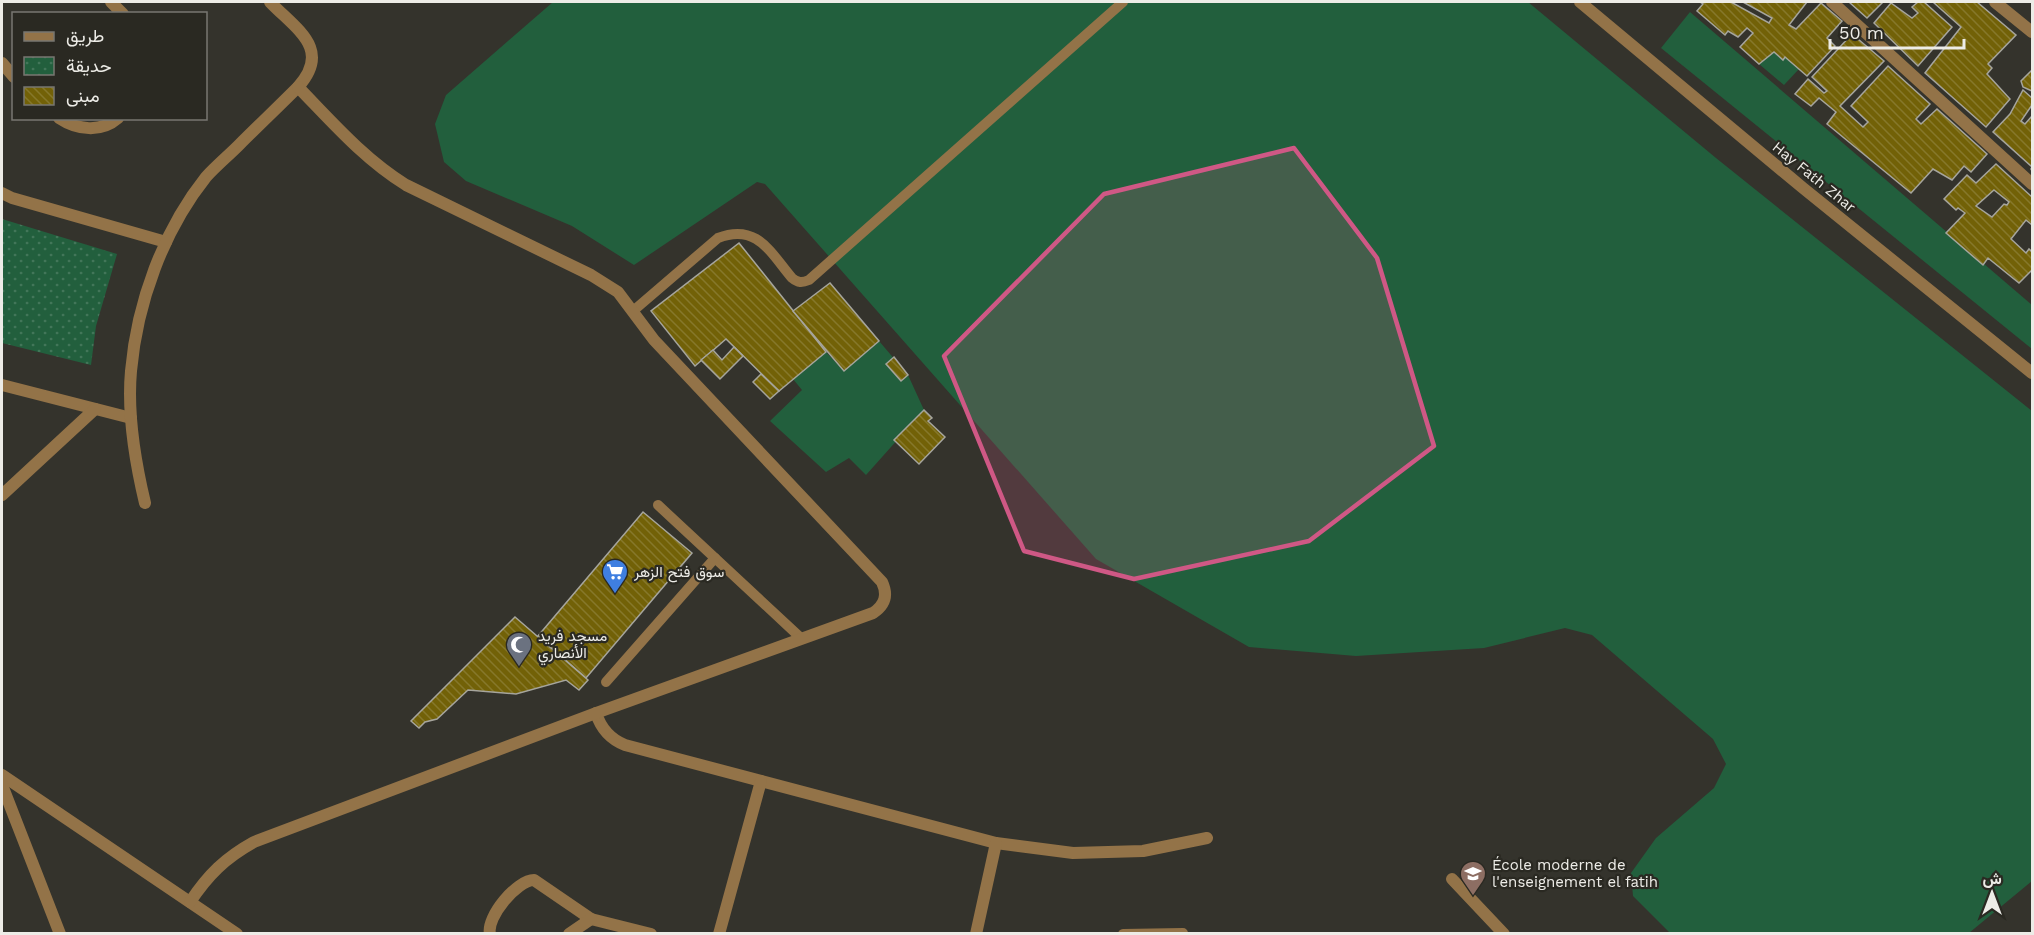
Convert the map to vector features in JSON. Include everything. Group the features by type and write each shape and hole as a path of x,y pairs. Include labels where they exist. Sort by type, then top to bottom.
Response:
{"street":[{"path":"145,502 137,468 131,418 130,373 145,298 166,242 187,202 208,175 305,79 313,63 311,44 270,2"},
{"name":"Hay Fath Zhar","path":"1580,2 1803,188 2032,373"},
{"path":"1832,2 2032,184"},
{"path":"1998,2 2032,32"},
{"path":"2,63 12,75"},
{"path":"190,902 216,868 254,842 596,713 873,613 879,609 885,599 882,582 654,340 618,292 605,282 424,196 389,175 359,150 297,87"},
{"path":"63,120 76,127 97,129 115,120"},
{"path":"2,193 166,242"},
{"path":"2,385 131,418"},
{"path":"2,495 94,409"},
{"path":"596,713 603,730 617,742 996,843 1073,853 1143,851 1207,838"},
{"path":"2,775 237,933"},
{"path":"719,933 761,781"},
{"path":"2,785 60,933"},
{"path":"976,933 996,843"},
{"path":"1452,879 1504,933"},
{"path":"490,933 489,923 493,917 517,887 528,880 541,884 591,919 651,933"},
{"path":"569,933 591,919"}],"lane":[{"path":"633,311 718,238 731,233 745,233 758,238 792,278 803,283 809,280 1123,2"},
{"path":"658,505 802,639"},
{"path":"606,682 715,558"},
{"path":"1123,933 1183,933"}],"highlighted area":[{"path":"1294,148 1377,258 1434,446 1309,541 1134,579 1024,551 944,356 1104,194"}],"green space":[{"path":"553,2 1528,2 1716,158 2032,411 2032,881 1969,933 1670,933 1633,896 1631,873 1656,838 1714,788 1726,764 1713,739 1592,635 1565,628 1484,648 1356,656 1249,647 1096,559 765,184 757,182 634,265 572,226 466,181 444,162 435,124 446,95"},
{"path":"1690,12 2032,305 2032,349 1661,48"},
{"path":"1774,52 1783,60 1785,57 1799,69 1784,85 1759,64"},
{"path":"2,219 117,254 96,326 91,365 2,343"},
{"path":"879,341 908,375 924,410 866,475 849,458 826,472 770,421 802,390 793,379 826,352 844,371"}],"building":[{"path":"1700,2 1731,2 1769,23 1772,18 1743,2 1807,2 1789,25 1796,29 1821,3 1842,21 1827,38 1835,46 1807,76 1785,57 1783,60 1774,52 1759,64 1740,47 1753,33 1747,28 1738,37 1728,31 1725,35 1697,11 1703,4"},
{"path":"1849,2 1883,2 1867,18"},
{"path":"1918,2 1924,2 1952,27 1918,66 1874,23 1891,3 1912,18 1918,13 1912,7"},
{"path":"1933,2 1977,2 2016,35 1988,64 1992,68 1987,74 2010,99 1986,127 1925,73 1961,27"},
{"path":"1852,34 1884,61 1840,106 1863,127 1868,122 1851,106 1888,66 1930,104 1916,119 1921,124 1937,109 1987,154 1971,172 1964,166 1952,180 1933,169 1911,193 1827,124 1836,112 1819,98 1811,106 1795,94 1808,79 1824,93 1827,91 1812,77"},
{"path":"2032,70 2032,91 2023,87 2021,81"},
{"path":"2023,90 2032,98 2032,105 2021,121 2025,124 2032,116 2032,167 1993,132 2010,114"},
{"path":"1996,164 2032,197 2032,225 2026,220 2011,239 2026,253 2032,249 2032,270 2019,283 1988,258 1983,265 1946,233 1965,213 1958,208 1956,210 1944,199 1967,175 1976,183","holes":["1994,190 2009,202 2007,205 2004,204 1992,217 1976,206"]},
{"path":"739,243 826,352 779,391 726,339 695,366 651,311"},
{"path":"830,283 879,341 844,371 793,311"},
{"path":"734,347 743,356 720,379 701,360 713,350 722,360"},
{"path":"894,357 908,375 901,381 886,364"},
{"path":"761,374 779,391 770,399 753,382"},
{"path":"924,410 932,418 928,421 945,437 919,464 894,440"},
{"name":"سوق فتح الزهر","path":"643,512 692,553 586,678 538,636"},
{"name":"مسجد فريد الأنصاري","path":"515,617 588,680 579,690 566,680 516,694 468,690 437,719 425,722 419,728 411,721"}],"place":[{"name":"سوق فتح الزهر","path":"615,595"},
{"name":"مسجد فريد الأنصاري","path":"519,668"},
{"name":"École moderne de l'enseignement el fatih","path":"1473,897"}]}
